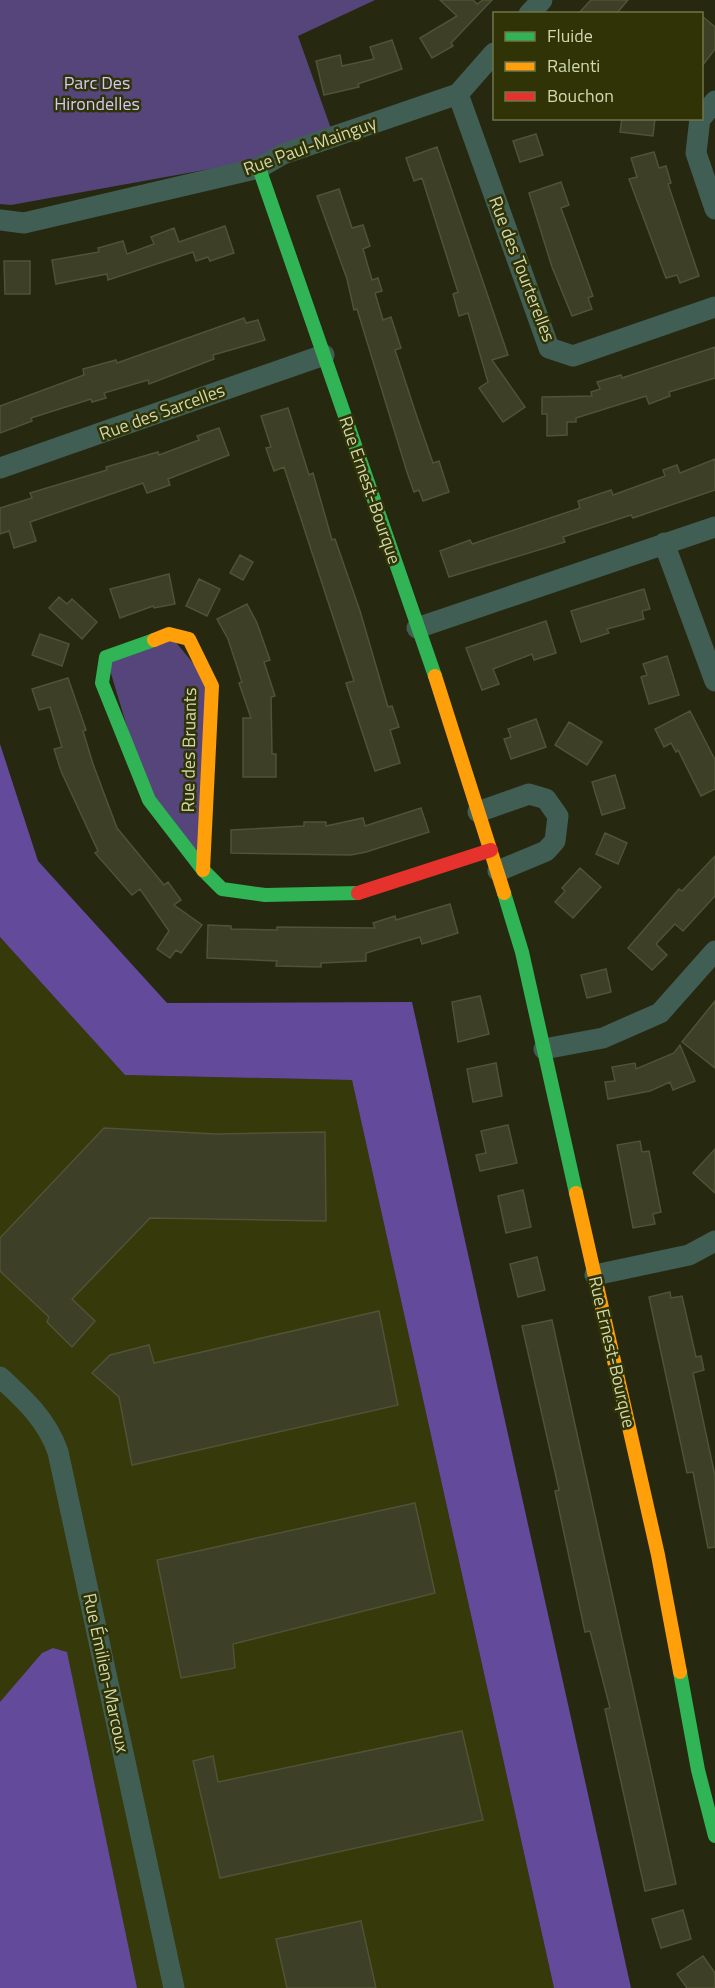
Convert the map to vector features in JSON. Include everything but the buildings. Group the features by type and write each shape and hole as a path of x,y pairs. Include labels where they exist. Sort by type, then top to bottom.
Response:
{"street":[{"path":"532,12 542,0"},
{"name":"Rue Paul-Mainguy","path":"0,220 24,223 259,168 283,154 458,94 493,55"},
{"name":"Rue des Tourterelles","path":"458,94 549,348 573,356 715,307"},
{"path":"703,116 715,101"},
{"path":"701,120 696,153 715,209"},
{"name":"Rue Ernest-Bourque","path":"259,168 417,628 498,871 522,952 658,1555 698,1770 715,1836"},
{"name":"Rue des Sarcelles","path":"0,468 324,355"},
{"path":"417,628 715,527"},
{"path":"664,543 715,681"},
{"name":"Rue des Bruants","path":"203,870 212,686 189,639 169,634 106,657 102,683 149,800 203,870 222,889 265,895 356,894 491,850"},
{"path":"478,812 529,794 546,799 558,816 555,841 546,851 498,871"},
{"path":"544,1049 603,1038 660,1013 715,951"},
{"path":"595,1275 689,1255 715,1241"},
{"name":"Rue Émilien-Marcoux","path":"0,1377 41,1417 53,1437 58,1452 174,1988"}],"shaded area":[{"path":"0,744 38,861 167,1003 412,1002 631,1988 554,1988 352,1080 125,1075 0,937"},
{"path":"0,937 125,1075 352,1080 554,1988 0,1988"},
{"path":"53,1648 67,1652 137,1988 0,1988 0,1702 42,1653"}],"green space":[{"name":"Parc Des Hirondelles","path":"0,0 375,0 298,36 334,137 254,161 11,205 0,204"},
{"path":"169,634 212,686 203,870 149,800 106,657"}],"traffic: fast":[{"path":"259,168 435,676"},
{"path":"154,640 106,657 102,683 149,800 203,870 222,889 265,895 358,893"},
{"path":"504,893 522,952 576,1193"},
{"path":"680,1672 698,1770 715,1836"}],"traffic: slow":[{"path":"154,640 169,634 189,639 212,686 203,870"},
{"path":"435,676 504,893"},
{"path":"576,1193 658,1555 680,1672"}],"traffic: jam":[{"path":"358,893 491,850"}]}
